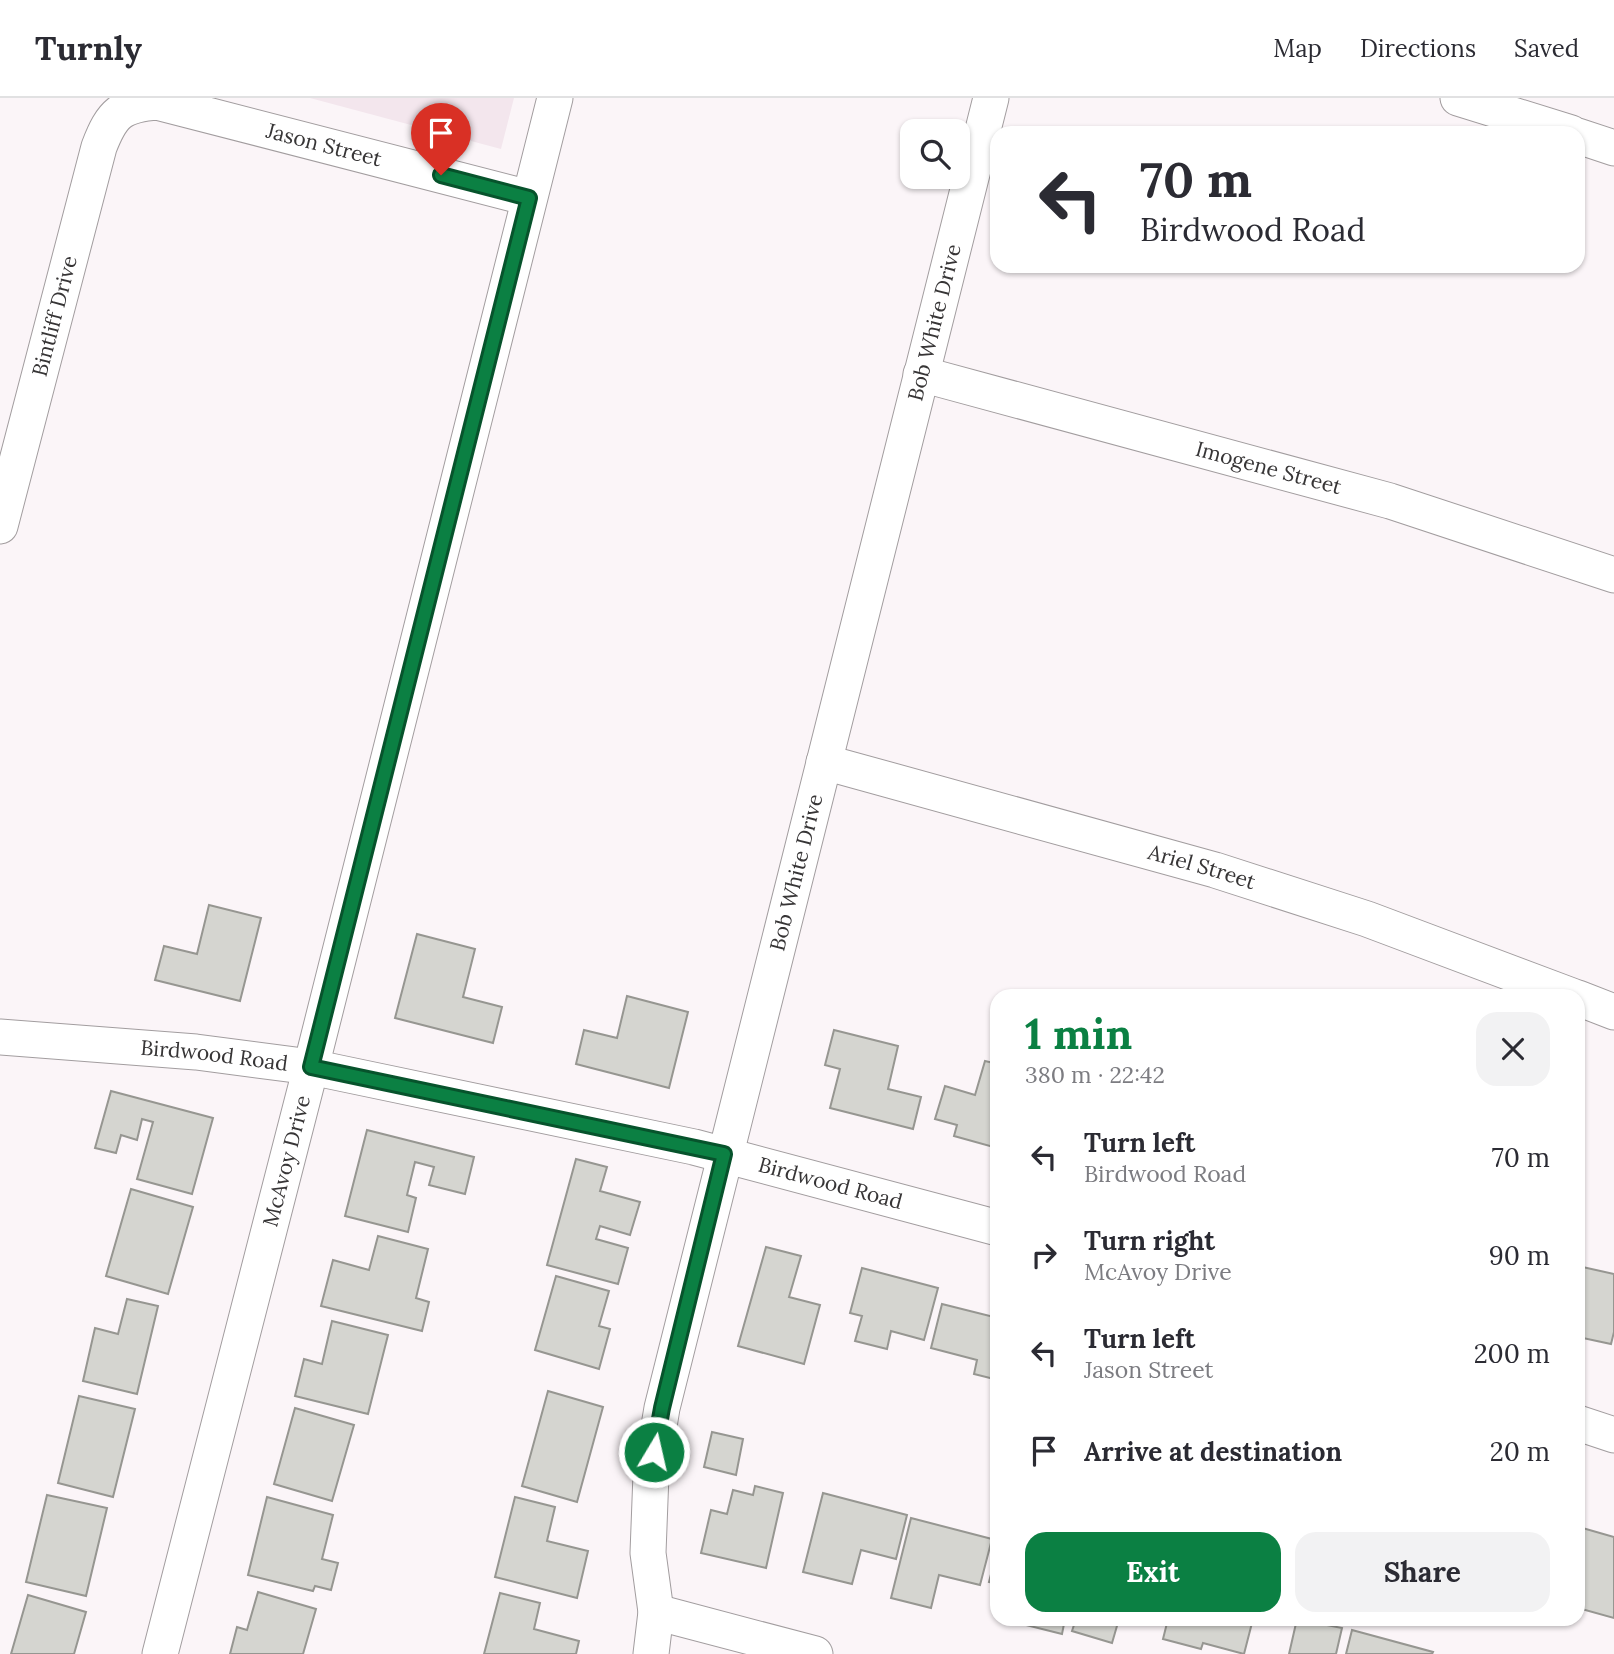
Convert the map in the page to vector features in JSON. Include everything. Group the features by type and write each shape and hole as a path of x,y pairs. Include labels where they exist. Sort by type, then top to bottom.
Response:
{"street":[{"name":"McAvoy Drive","path":"160,1654 555,98"},
{"name":"Bob White Drive","path":"651,1654 656,1612 648,1553 651,1474 662,1408 991,98"},
{"path":"1458,98 1548,126"},
{"name":"Jason Street","path":"119,112 135,104 157,102 529,198"},
{"name":"Bintliff Drive","path":"0,526 99,147 108,125 119,112"},
{"path":"1585,138 1614,148"},
{"name":"Imogene Street","path":"921,374 1390,501 1614,575"},
{"name":"Ariel Street","path":"824,762 1215,870 1367,919 1553,989"},
{"path":"1585,1001 1614,1012"},
{"name":"Birdwood Road","path":"0,1037 196,1052 311,1067 724,1154 990,1226"},
{"path":"1585,1425 1614,1435"},
{"path":"656,1612 815,1654"}],"shaded area":[{"path":"310,98 514,98 501,149"}],"building":[{"path":"209,905 261,918 240,1001 155,980 164,946 197,954"},
{"path":"417,934 475,949 463,997 502,1007 493,1043 395,1018"},
{"path":"627,996 688,1012 669,1088 576,1064 584,1030 617,1038"},
{"path":"834,1030 898,1046 888,1089 921,1097 913,1129 830,1108 840,1069 825,1065"},
{"path":"985,1061 990,1062 990,1146 954,1136 957,1125 935,1119 945,1086 975,1095"},
{"path":"111,1091 213,1118 192,1194 137,1179 153,1122 142,1119 137,1140 121,1135 116,1153 95,1148"},
{"path":"367,1130 474,1157 465,1194 429,1185 434,1167 415,1162 407,1195 416,1198 408,1232 345,1216"},
{"path":"576,1159 607,1167 600,1191 640,1202 630,1235 600,1226 596,1239 628,1248 618,1284 547,1265"},
{"path":"131,1189 193,1207 168,1294 106,1276"},
{"path":"378,1236 428,1249 416,1298 429,1302 422,1331 321,1306 333,1260 369,1270"},
{"path":"766,1247 801,1256 789,1297 820,1305 804,1364 738,1346"},
{"path":"862,1268 938,1288 924,1340 891,1331 887,1349 855,1341 862,1316 850,1313"},
{"path":"1585,1268 1614,1274 1614,1332 1611,1344 1585,1338"},
{"path":"556,1276 609,1291 599,1326 610,1329 599,1369 535,1350"},
{"path":"127,1299 158,1306 137,1394 83,1381 95,1328 118,1334"},
{"path":"942,1304 990,1316 990,1378 974,1374 977,1360 931,1348"},
{"path":"332,1321 388,1335 368,1414 295,1396 304,1359 322,1364"},
{"path":"548,1391 603,1407 577,1502 522,1486"},
{"path":"79,1396 135,1409 113,1497 58,1483"},
{"path":"295,1408 354,1425 332,1501 274,1484"},
{"path":"712,1432 743,1439 736,1475 704,1467"},
{"path":"755,1486 783,1493 766,1568 701,1553 711,1510 727,1514 733,1490 753,1495"},
{"path":"823,1493 907,1515 896,1559 861,1550 852,1584 803,1572"},
{"path":"47,1495 107,1508 86,1596 26,1582"},
{"path":"267,1497 333,1515 322,1559 338,1563 331,1590 315,1586 313,1591 248,1575"},
{"path":"515,1497 555,1507 547,1541 588,1551 577,1598 495,1577"},
{"path":"911,1518 990,1538 980,1585 939,1575 931,1608 891,1598"},
{"path":"1585,1529 1614,1537 1614,1618 1585,1610"},
{"path":"258,1592 316,1609 303,1654 230,1654 237,1627 247,1630"},
{"path":"500,1593 540,1603 534,1629 579,1641 576,1654 484,1654"},
{"path":"28,1595 86,1612 74,1654 11,1654"},
{"path":"1030,1626 1064,1626 1062,1634"},
{"path":"1074,1626 1117,1626 1112,1643 1072,1631"},
{"path":"1166,1626 1251,1626 1244,1654 1203,1643 1201,1649 1163,1639"},
{"path":"1295,1626 1342,1628 1336,1654 1289,1654"},
{"path":"1352,1630 1433,1652 1346,1654"}],"route":[{"path":"441,175 529,198 311,1067 724,1154 662,1408 654,1452"}]}
